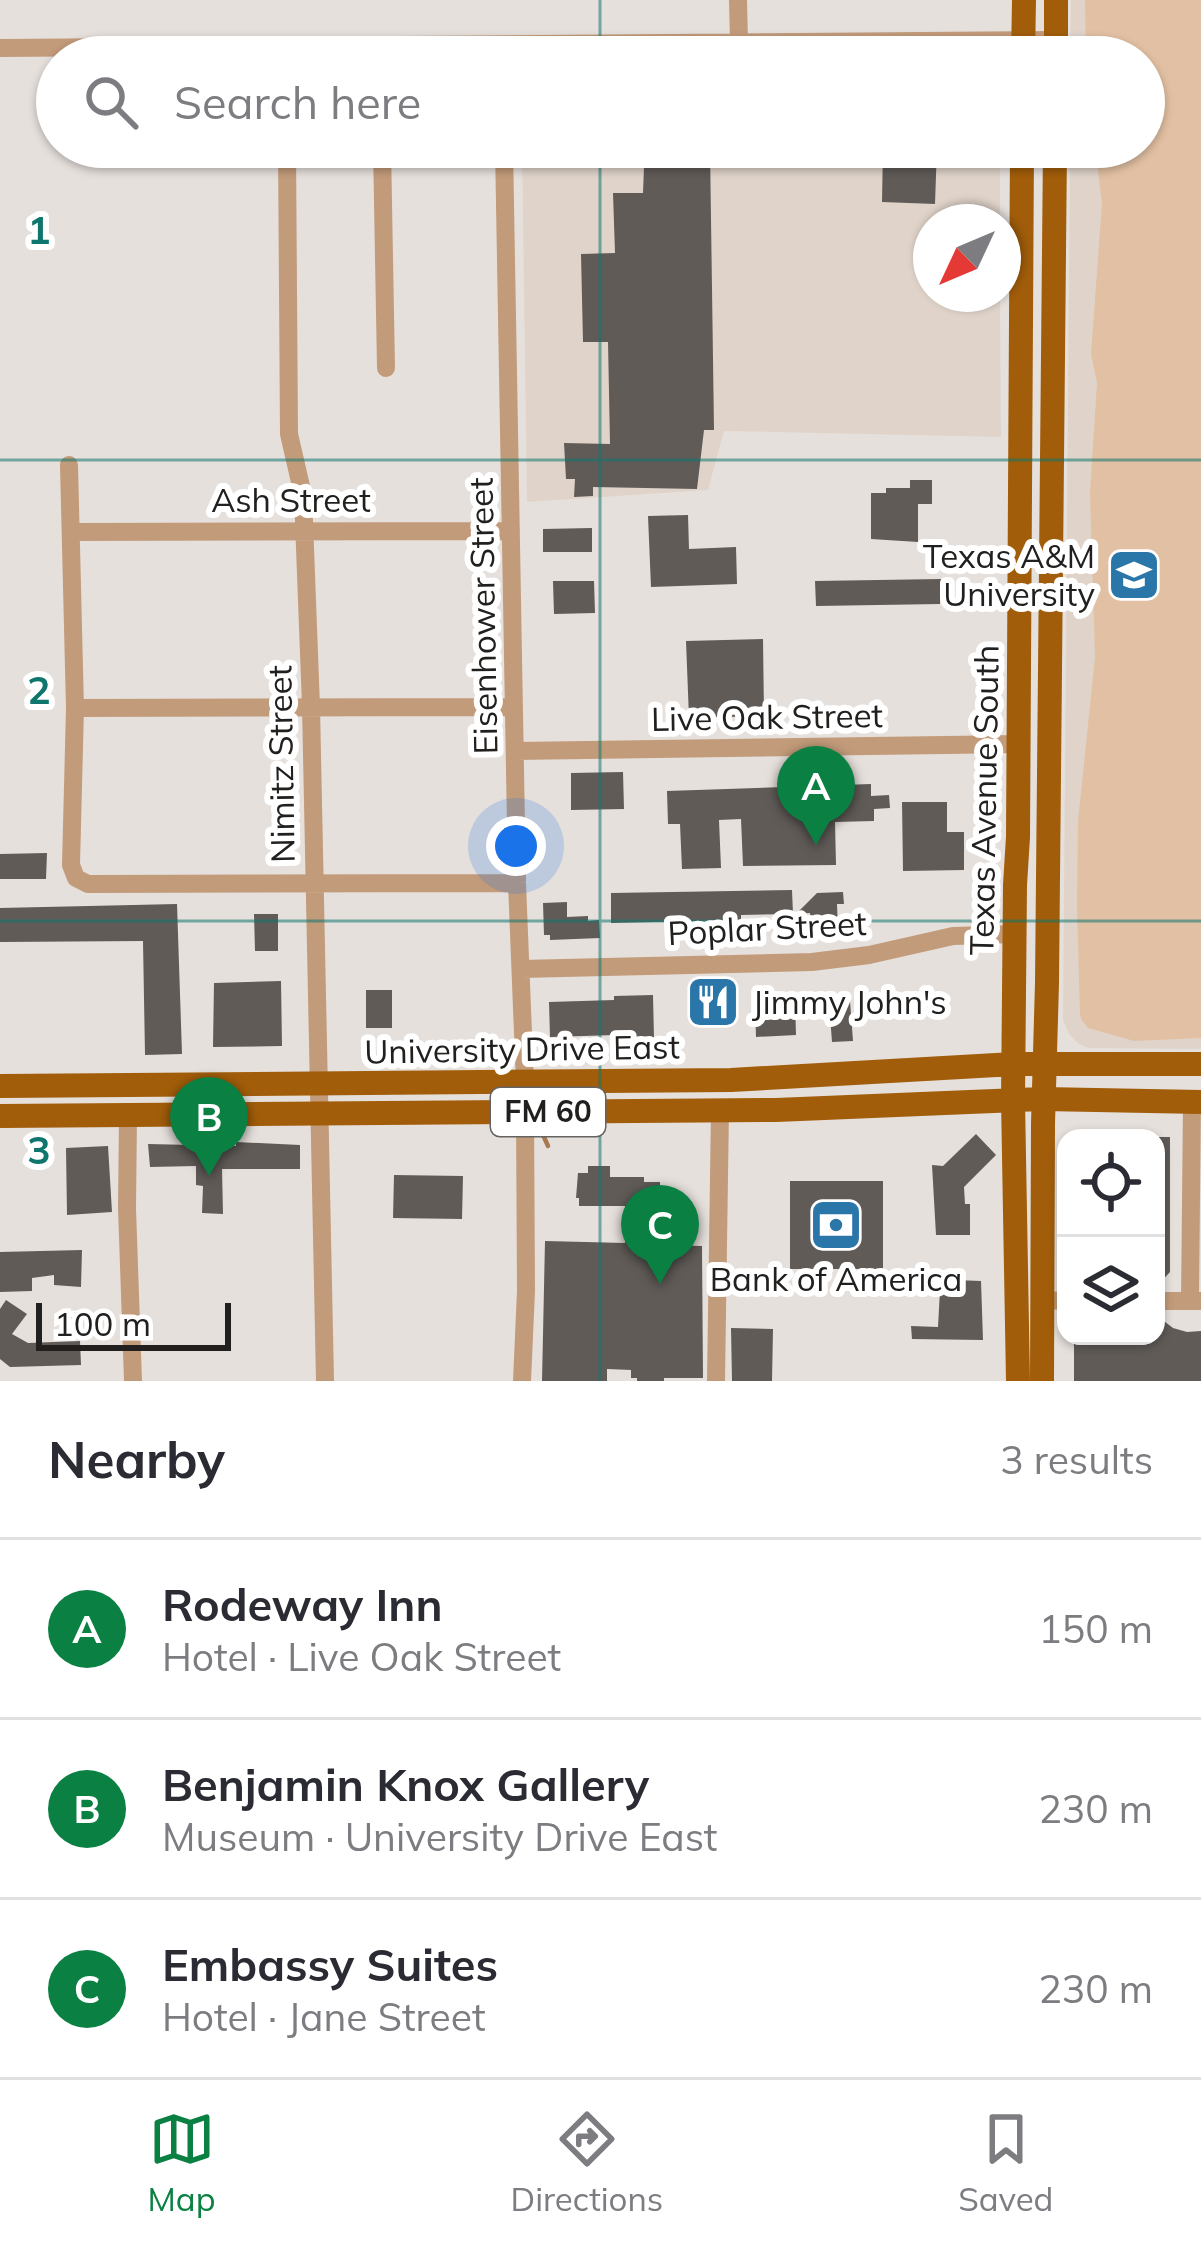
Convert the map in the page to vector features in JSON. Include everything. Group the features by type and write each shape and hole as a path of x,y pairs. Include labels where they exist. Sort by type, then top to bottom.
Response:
{"main road":[{"path":"1023,36 1024,0"},
{"path":"1056,0 1056,36"},
{"name":"Texas Avenue South","path":"1018,1381 1013,1100 1022,168"},
{"name":"Texas Avenue South","path":"1042,1381 1054,1300 1043,1099 1055,168"},
{"path":"1019,419 1053,419"},
{"path":"1047,983 1058,1028 1072,1048 1130,1065"},
{"name":"FM 60","path":"1045,1065 1201,1064"},
{"name":"University Drive East","path":"0,1086 731,1080 1045,1065"},
{"path":"43,1116 48,1106 84,1103 101,1086"},
{"name":"University Drive East","path":"0,1116 525,1113 1013,1100"},
{"name":"FM 60","path":"1013,1100 1197,1102"}],"street":[{"path":"738,0 740,36"},
{"path":"0,47 36,48"},
{"name":"Nimitz Street","path":"286,168 290,434 303,495 311,706 326,1381"},
{"path":"382,168 386,368"},
{"name":"Eisenhower Street","path":"504,168 525,1083"},
{"path":"69,465 75,709 71,866 76,878 88,884 517,883"},
{"name":"Ash Street","path":"72,532 512,531"},
{"path":"75,709 514,707"},
{"name":"Live Oak Street","path":"515,751 1019,744"},
{"name":"Poplar Street","path":"521,968 812,962 953,936 1015,934"},
{"path":"1165,1301 1196,1301 1197,1102"},
{"path":"716,1381 720,1109"},
{"path":"522,1381 525,1113"},
{"path":"128,1115 133,1381"}],"shaded area":[{"name":"Texas A&M University","path":"1071,0 1201,0 1201,1049 1089,1048 1069,1034 1063,1020 1070,168 1165,168 1165,36 1070,36"},
{"name":"Texas A&M University","path":"1085,0 1201,0 1201,1038 1134,1041 1088,1028 1080,1013 1078,821 1095,657 1090,493 1097,383 1091,354 1102,203 1098,168 1165,168 1165,36 1086,36"},
{"path":"522,168 1000,168 1000,204 913,204 913,312 1000,312 1001,437 724,431 708,490 527,502"}],"building":[{"path":"644,168 710,168 714,430 704,430 697,489 593,487 593,496 574,497 575,479 566,479 564,443 610,444 608,342 583,342 581,254 615,253 613,193 643,193"},
{"path":"883,168 936,168 935,204 882,202"},
{"path":"910,480 932,480 932,504 918,504 918,542 871,539 871,493 910,488"},
{"path":"688,515 689,549 736,547 737,584 651,587 648,516"},
{"path":"592,528 592,552 543,552 543,529"},
{"path":"941,579 940,604 816,606 815,581"},
{"path":"553,581 594,581 595,613 554,614"},
{"path":"763,639 764,716 689,718 686,641"},
{"path":"623,772 624,809 571,810 571,773"},
{"path":"871,784 871,796 889,795 890,808 874,809 874,821 835,822 836,865 743,866 741,819 719,820 721,868 682,869 680,824 668,824 667,791"},
{"path":"902,802 947,802 947,832 964,832 964,870 903,871"},
{"path":"47,853 46,879 0,879 0,854"},
{"path":"792,890 793,914 611,923 611,893"},
{"path":"843,892 844,904 837,904 838,929 812,929 810,913 796,914 817,893"},
{"path":"567,902 567,917 599,920 600,938 550,940 550,935 544,935 543,903"},
{"path":"177,904 182,1054 145,1055 143,941 0,942 0,908"},
{"path":"254,914 278,914 278,951 255,951"},
{"path":"281,981 282,1046 213,1047 214,983"},
{"path":"366,990 392,990 392,1028 366,1028"},
{"path":"653,995 654,1038 550,1037 549,1002"},
{"path":"755,1000 795,1000 796,1035 756,1037"},
{"path":"850,1001 853,1041 832,1042 829,1002"},
{"path":"976,1134 996,1155 964,1187 965,1204 970,1204 970,1235 936,1235 932,1165 943,1166"},
{"path":"1165,1137 1170,1137 1170,1272 1165,1277"},
{"path":"236,1142 300,1145 300,1169 222,1169 223,1214 202,1213 203,1186 196,1185 196,1166 150,1167 148,1144 236,1146"},
{"path":"108,1146 112,1212 67,1215 66,1148"},
{"path":"588,1166 610,1166 610,1177 660,1182 660,1245 702,1246 703,1378 637,1381 631,1378 631,1370 607,1369 607,1381 542,1381 545,1241 625,1243 625,1206 579,1206 578,1173 588,1173"},
{"path":"394,1175 463,1176 462,1219 393,1218"},
{"name":"Bank of America","path":"790,1181 883,1181 883,1269 790,1269"},
{"path":"82,1250 81,1287 54,1285 54,1275 32,1278 32,1291 0,1292 0,1252"},
{"path":"955,1280 981,1281 983,1340 912,1339 911,1326 938,1327 940,1290 955,1291"},
{"path":"6,1300 27,1314 12,1334 28,1343 80,1341 81,1365 10,1367 0,1359 0,1309"},
{"path":"1165,1322 1187,1332 1201,1331 1201,1381 1074,1381 1074,1345 1165,1345"},
{"path":"731,1328 773,1329 772,1381 732,1381"}],"waterway":[{"path":"539,1126 548,1146"}],"place":[{"name":"Texas A&M University","path":"1134,575"},
{"name":"Rodeway Inn","path":"816,845"},
{"name":"Jimmy John's","path":"713,1002"},
{"name":"Benjamin Knox Gallery","path":"209,1176"},
{"name":"Bank of America","path":"836,1225"},
{"name":"Embassy Suites","path":"660,1284"}]}
